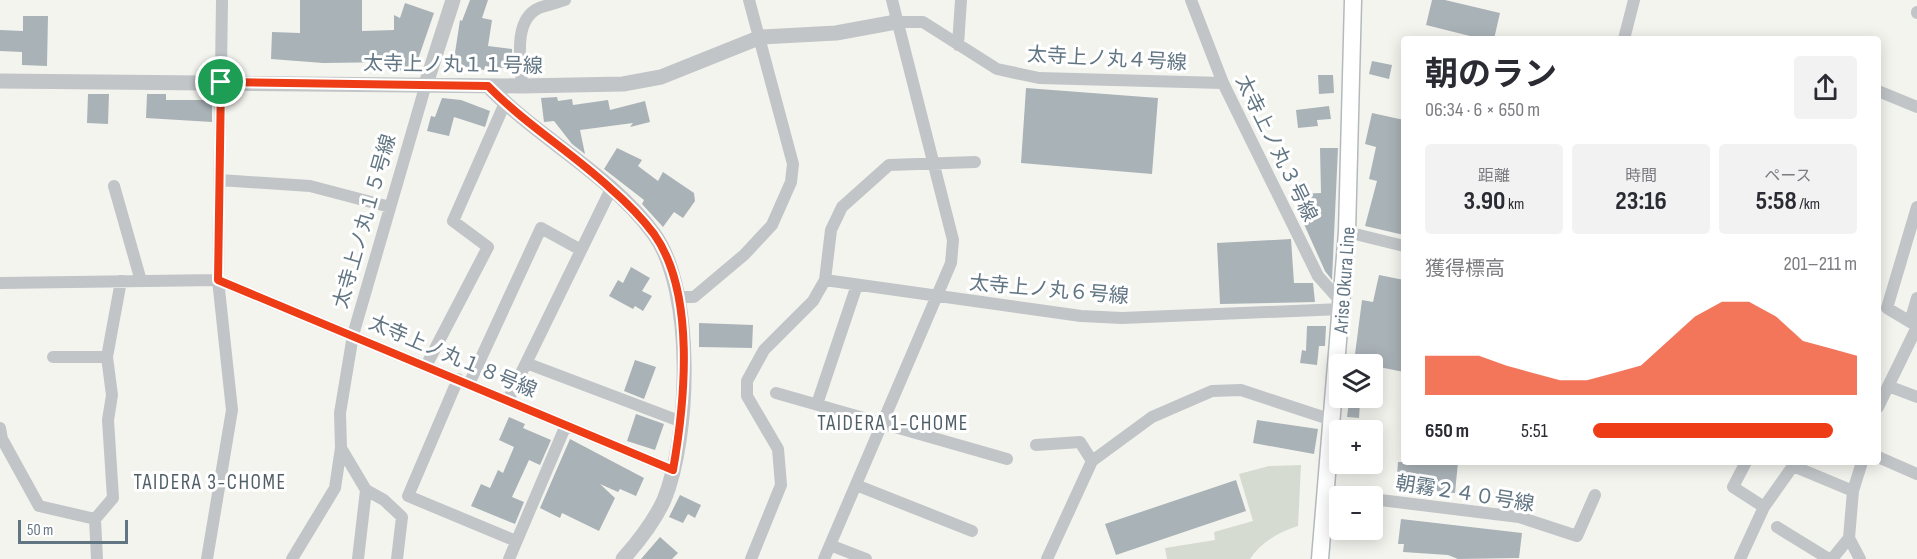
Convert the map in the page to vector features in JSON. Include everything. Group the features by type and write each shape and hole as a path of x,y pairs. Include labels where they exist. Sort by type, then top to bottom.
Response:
{"main road":[{"name":"Arise Okura Line","path":"1332,420 1347,232 1353,0"},
{"name":"Arise Okura Line","path":"1320,559 1329,451"}],"street":[{"path":"207,559 232,410 218,280 222,0"},
{"name":"太寺上ノ丸１５号線","path":"366,490 341,448 340,413 353,335 426,84 453,0"},
{"path":"522,86 520,39 524,26 536,9 565,0"},
{"path":"677,297 694,297 744,255 772,225 790,182 793,164 761,37 749,0"},
{"path":"824,559 951,263 952,240 892,0"},
{"path":"958,45 961,0"},
{"name":"太寺上ノ丸３号線","path":"1191,0 1223,83 1318,276 1342,307"},
{"path":"1625,36 1634,0"},
{"name":"太寺上ノ丸１１号線","path":"0,81 488,86 623,84 661,77 761,37 836,33 896,22"},
{"name":"太寺上ノ丸４号線","path":"896,22 923,22 997,69 1039,78 1223,83"},
{"path":"488,86 505,103 611,189 654,234 672,273 682,322 682,422 673,470 653,522 627,558"},
{"path":"1881,92 1917,107"},
{"path":"426,366 488,247 453,221 505,103"},
{"path":"751,559 782,485 778,449 747,396 747,381 764,350 813,301 825,280 831,230 842,207 889,165 975,162"},
{"path":"220,180 310,186 390,207"},
{"path":"114,186 141,281"},
{"path":"508,400 611,189"},
{"path":"1915,325 1887,308 1917,207"},
{"path":"516,541 408,496 541,228 581,250"},
{"path":"1347,232 1401,245"},
{"name":"太寺上ノ丸１８号線","path":"0,283 218,280 673,470"},
{"name":"太寺上ノ丸６号線","path":"825,280 937,297 1122,318 1342,307"},
{"path":"97,559 95,519 113,498 108,420 112,395 107,357 121,281"},
{"path":"817,404 857,285"},
{"path":"1881,401 1915,325 1917,298"},
{"path":"53,357 107,357"},
{"path":"526,363 682,422"},
{"path":"1888,386 1917,397"},
{"path":"1047,559 1092,461 1152,417 1212,391 1241,390 1332,420"},
{"path":"776,393 1006,459"},
{"path":"509,559 566,425"},
{"path":"0,428 2,439 39,506 95,519"},
{"path":"1036,445 1080,442 1092,461"},
{"path":"292,559 335,488 341,448"},
{"path":"1881,458 1917,474"},
{"path":"1744,465 1733,487 1764,507"},
{"path":"1860,559 1849,538 1853,491 1861,465"},
{"path":"1740,559 1764,507 1793,466 1853,491"},
{"path":"856,485 972,531"},
{"path":"358,559 366,490 384,500 402,517 397,559"},
{"path":"1325,493 1329,493"},
{"name":"朝霧２４０号線","path":"1383,500 1519,517 1577,536 1595,495"},
{"path":"1777,527 1831,559 1849,538"},
{"path":"830,545 867,559"}],"shaded area":[{"path":"1301,465 1298,526 1271,538 1250,559 1167,559 1165,548 1215,540 1214,532 1253,521 1239,474 1269,466"}],"building":[{"path":"300,0 362,0 362,31 394,30 394,15 400,18 405,3 434,13 417,62 407,70 394,71 394,62 323,63 271,59 272,32 300,33"},
{"path":"470,0 488,0 482,18 492,20 488,46 512,49 512,69 485,66 484,70 453,66 460,20 462,21"},
{"path":"1432,0 1445,0 1500,13 1495,36 1470,36 1426,25"},
{"path":"23,16 48,16 47,66 22,65 22,52 0,51 0,30 23,31"},
{"path":"1372,61 1392,65 1389,79 1369,74"},
{"path":"1318,75 1333,75 1334,93 1319,94"},
{"path":"1026,88 1158,98 1152,174 1021,163"},
{"path":"88,94 109,94 108,124 87,123"},
{"path":"147,94 166,94 166,100 212,100 212,122 146,118"},
{"path":"557,97 558,101 572,99 573,105 608,100 610,110 645,101 650,122 630,127 633,123 580,130 585,154 572,144 554,121 544,122 541,98"},
{"path":"442,98 461,100 490,111 485,127 454,117 449,136 427,131 431,116 435,117"},
{"path":"1329,106 1331,119 1317,120 1318,126 1298,128 1296,110"},
{"path":"1372,113 1401,119 1401,234 1365,226 1377,181 1369,179 1376,147 1365,144"},
{"path":"617,148 642,160 638,166 658,181 663,172 694,193 695,201 683,218 674,212 663,227 642,204 644,200 604,169"},
{"path":"1320,148 1338,148 1332,280 1325,271 1299,213 1297,194 1321,193"},
{"path":"1291,239 1294,283 1313,283 1315,302 1220,304 1217,243"},
{"path":"631,267 650,278 642,291 652,296 643,311 635,306 633,309 609,296 618,280 623,283"},
{"path":"1379,275 1401,279 1401,371 1383,368 1383,354 1355,354 1362,300 1373,302"},
{"path":"699,323 753,325 752,348 699,347"},
{"path":"1307,326 1326,326 1325,346 1319,346 1317,365 1300,363 1302,350 1306,351"},
{"path":"635,360 656,367 644,399 624,391"},
{"path":"1348,408 1360,408 1359,418 1347,417"},
{"path":"636,414 664,424 655,450 627,441"},
{"path":"509,417 525,424 523,428 551,440 540,465 529,460 512,497 524,502 515,524 471,506 481,484 490,488 498,470 503,473 514,447 499,440"},
{"path":"1257,420 1318,429 1314,454 1253,443"},
{"path":"570,439 644,478 636,496 620,489 618,492 600,484 615,498 599,531 562,513 560,518 540,508"},
{"path":"1398,462 1401,462 1401,465 1458,465 1455,493 1396,487"},
{"path":"1236,480 1246,511 1116,555 1105,524"},
{"path":"680,495 701,505 695,518 688,514 683,523 669,517"},
{"path":"1401,519 1522,533 1519,558 1458,559 1448,555 1403,552 1404,544 1398,544"},
{"path":"660,537 678,553 672,559 641,559"}],"district":[{"name":"TAIDERA 1-CHOME","path":"893,423"},
{"name":"TAIDERA 3-CHOME","path":"210,482"}],"route":[{"path":"221,82 488,86 505,103 611,189 654,234 672,273 682,322 683,414 673,470 281,304 218,280 221,82"}]}
